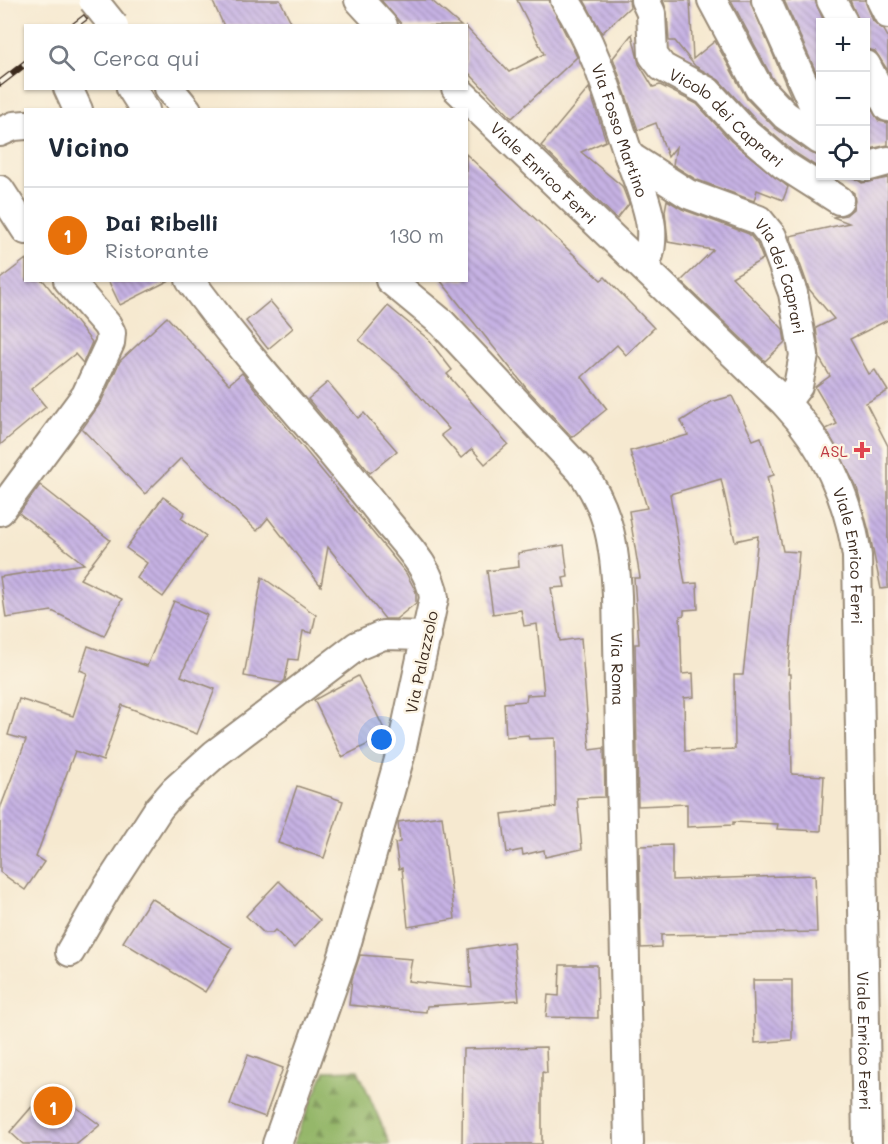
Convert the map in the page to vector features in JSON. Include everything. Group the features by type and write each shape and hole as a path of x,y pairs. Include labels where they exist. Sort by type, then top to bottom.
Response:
{"street":[{"path":"93,0 112,24"},
{"path":"358,0 381,24"},
{"name":"Via Fosso Martino","path":"564,0 593,51 649,213 650,256 644,267"},
{"path":"712,0 759,88 785,115 814,135 816,111 766,0"},
{"path":"831,0 841,18"},
{"path":"881,0 888,14"},
{"name":"Vicolo dei Caprari","path":"647,4 653,55 662,67 707,91 742,129 784,165 840,200"},
{"path":"870,72 888,107"},
{"path":"69,90 77,108"},
{"path":"132,90 144,108"},
{"path":"171,90 185,108"},
{"name":"Viale Enrico Ferri","path":"458,90 785,403 808,429 825,457 850,520 856,556 867,1144"},
{"path":"0,132 14,126 24,125"},
{"name":"Via dei Caprari","path":"629,156 694,197 759,220 772,236 793,293 804,355 798,386 785,403"},
{"path":"870,166 888,161"},
{"path":"0,190 24,227"},
{"path":"0,511 86,395 110,343 111,333 107,325 70,282"},
{"name":"Via Palazzolo","path":"192,282 348,471 428,576 434,598 428,636 400,756 343,957 277,1144"},
{"name":"Via Roma","path":"392,282 435,316 577,467 600,498 609,525 617,596 629,1144"},
{"path":"70,952 107,888 154,815 187,778 357,646 383,635 428,636"}],"green space":[{"path":"358,1070 390,1144 293,1144 325,1071"}],"building":[{"path":"212,0 280,0 292,24 223,24"},
{"path":"381,0 431,0 459,24 401,24"},
{"path":"517,0 549,0 577,57 512,118 468,72 468,29 509,72 544,54"},
{"path":"584,0 629,0 630,7 602,33"},
{"path":"663,0 690,0 693,59 715,41 747,99 775,128 816,155 816,166 794,152 753,117 719,80 695,66 675,41 669,41 667,12"},
{"path":"731,0 750,0 792,99 772,78"},
{"path":"784,0 815,0 822,18 816,18 816,72"},
{"path":"850,0 865,0 873,21 884,30 888,37 888,71 875,51 870,50 870,18 857,18"},
{"path":"632,34 639,64 653,87 660,85 697,104 731,141 788,187 783,200 757,190 754,201 695,179 673,165 676,147 668,157 656,123 638,130 613,58"},
{"path":"589,88 606,141 581,152 622,186 629,204 617,219 541,146"},
{"path":"870,106 879,121 888,123 888,145 870,149"},
{"path":"468,156 601,280 605,277 654,328 626,355 617,345 582,377 607,409 572,437 527,389 442,282 468,282"},
{"path":"888,178 888,320 850,339 869,374 875,370 888,391 866,403 888,446 888,588 881,589 857,488 826,429 837,424 815,387 830,376 820,359 816,328 834,319 809,289 790,236 849,223 833,217 846,215 853,209 854,193 836,180 858,180 862,183"},
{"path":"667,200 682,209 749,234 757,244 763,259 732,277 783,329 785,342 765,361 681,281 713,250 668,242 665,211"},
{"path":"24,261 24,282 45,282 92,342 83,363 75,354 31,389 46,407 0,445 0,279"},
{"path":"109,282 166,282 120,305"},
{"path":"270,301 293,328 268,349 246,321"},
{"path":"388,306 428,339 452,370 447,374 508,444 485,464 472,449 461,458 441,435 449,429 401,375 359,340"},
{"path":"167,317 229,384 242,373 406,573 416,592 416,603 396,619 385,619 328,547 321,586 268,518 257,531 181,458 145,494 82,429 101,402 120,361"},
{"path":"328,382 358,418 364,413 397,451 370,473 308,399"},
{"path":"732,396 753,440 761,437 774,475 767,477 783,551 799,552 788,674 790,674 792,774 824,776 821,831 777,829 778,824 733,822 733,825 687,827 687,804 638,806 635,644 639,644 634,578 640,578 629,511 647,508 630,451 688,435 681,421 711,402","holes":["721,479 735,541 758,536 743,675 734,675 735,749 685,751 684,698 694,697 693,673 682,674 680,616 684,615 684,610 698,609 697,583 685,584 670,494"]},
{"path":"40,485 110,540 80,579 122,599 104,636 52,611 6,618 0,577 84,564 19,513"},
{"path":"163,497 185,512 181,518 206,536 163,597 137,578 147,563 126,548"},
{"path":"564,545 568,577 563,578 565,587 551,588 560,641 581,638 590,750 604,748 605,797 577,798 582,849 545,857 544,850 523,855 522,850 507,853 502,814 556,807 555,738 529,739 528,735 506,737 504,703 526,701 527,695 544,694 537,624 524,626 521,610 493,614 487,571 519,567 518,553"},
{"path":"262,577 316,615 312,633 303,631 298,660 289,659 285,680 282,683 244,676"},
{"path":"174,601 207,615 181,676 215,689 197,734 122,705 103,761 75,751 36,857 44,862 25,890 0,872 0,809 26,740 8,735 19,699 73,716 87,673 80,670 88,646 147,666"},
{"path":"358,676 387,735 342,757 314,700"},
{"path":"297,786 343,801 324,858 278,843"},
{"path":"442,816 455,919 408,927 402,868 399,869 395,843 400,842 398,822"},
{"path":"672,845 672,880 815,875 817,932 661,935 661,947 641,948 639,846"},
{"path":"279,881 320,920 294,948 275,930 272,933 264,933 246,916"},
{"path":"151,898 232,948 205,992 123,942"},
{"path":"513,942 519,1000 427,1006 426,1012 349,1005 352,979 360,955 412,959 408,981 472,988 469,949"},
{"path":"560,965 597,965 598,1018 546,1017 548,995 559,996"},
{"path":"753,980 792,980 792,1040 755,1043"},
{"path":"546,1047 547,1073 542,1072 542,1144 462,1144 463,1049"},
{"path":"248,1055 283,1068 265,1117 230,1104"},
{"path":"49,1087 100,1125 77,1144 23,1144 10,1132"}],"railway":[{"path":"77,24 108,0"},
{"path":"0,83 24,65"}],"place":[{"name":"ASL","path":"862,450"},
{"name":"Dai Ribelli","path":"53,1106"}]}
